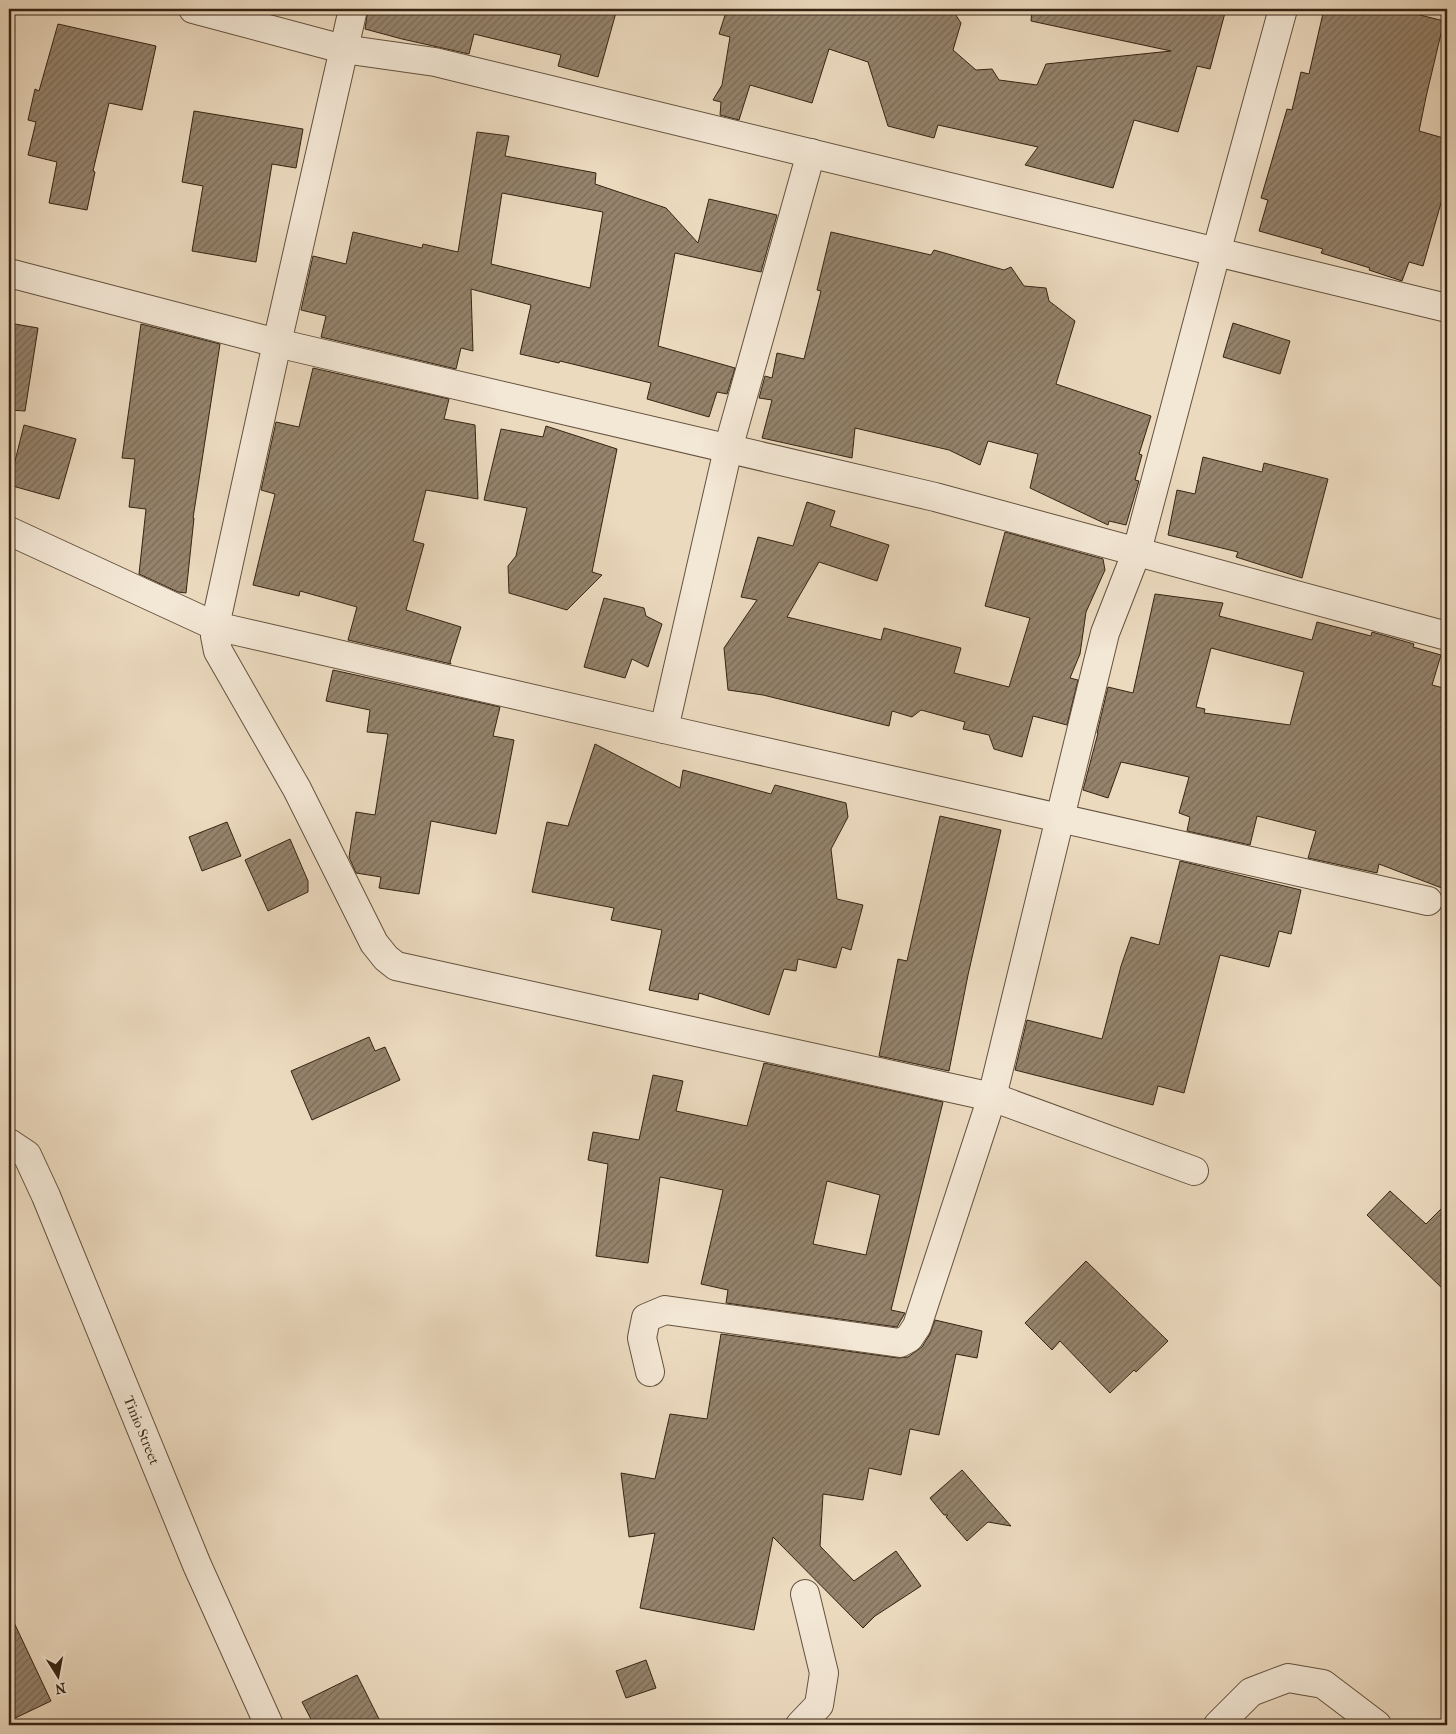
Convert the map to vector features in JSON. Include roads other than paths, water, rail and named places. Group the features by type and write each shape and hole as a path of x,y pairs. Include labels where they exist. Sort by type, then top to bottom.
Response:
{"street":[{"path":"193,9 343,49 435,62 1447,308"},
{"path":"353,9 277,343 215,626 215,636 218,651 297,789 374,943 386,958 396,966 992,1097 1194,1171"},
{"path":"650,1372 642,1338 646,1318 665,1310 900,1344 909,1338 917,1326 992,1097 1105,634 1137,551 1282,9"},
{"path":"664,729 728,449 811,153"},
{"path":"9,274 277,343 935,497 1447,636"},
{"path":"9,530 215,626 1428,901"},
{"name":"Tinio Street","path":"9,1144 27,1155 46,1196 196,1565 269,1725"},
{"path":"800,1725 819,1704 824,1673 805,1594"},
{"path":"1218,1725 1251,1692 1288,1678 1323,1684 1377,1725"}]}
